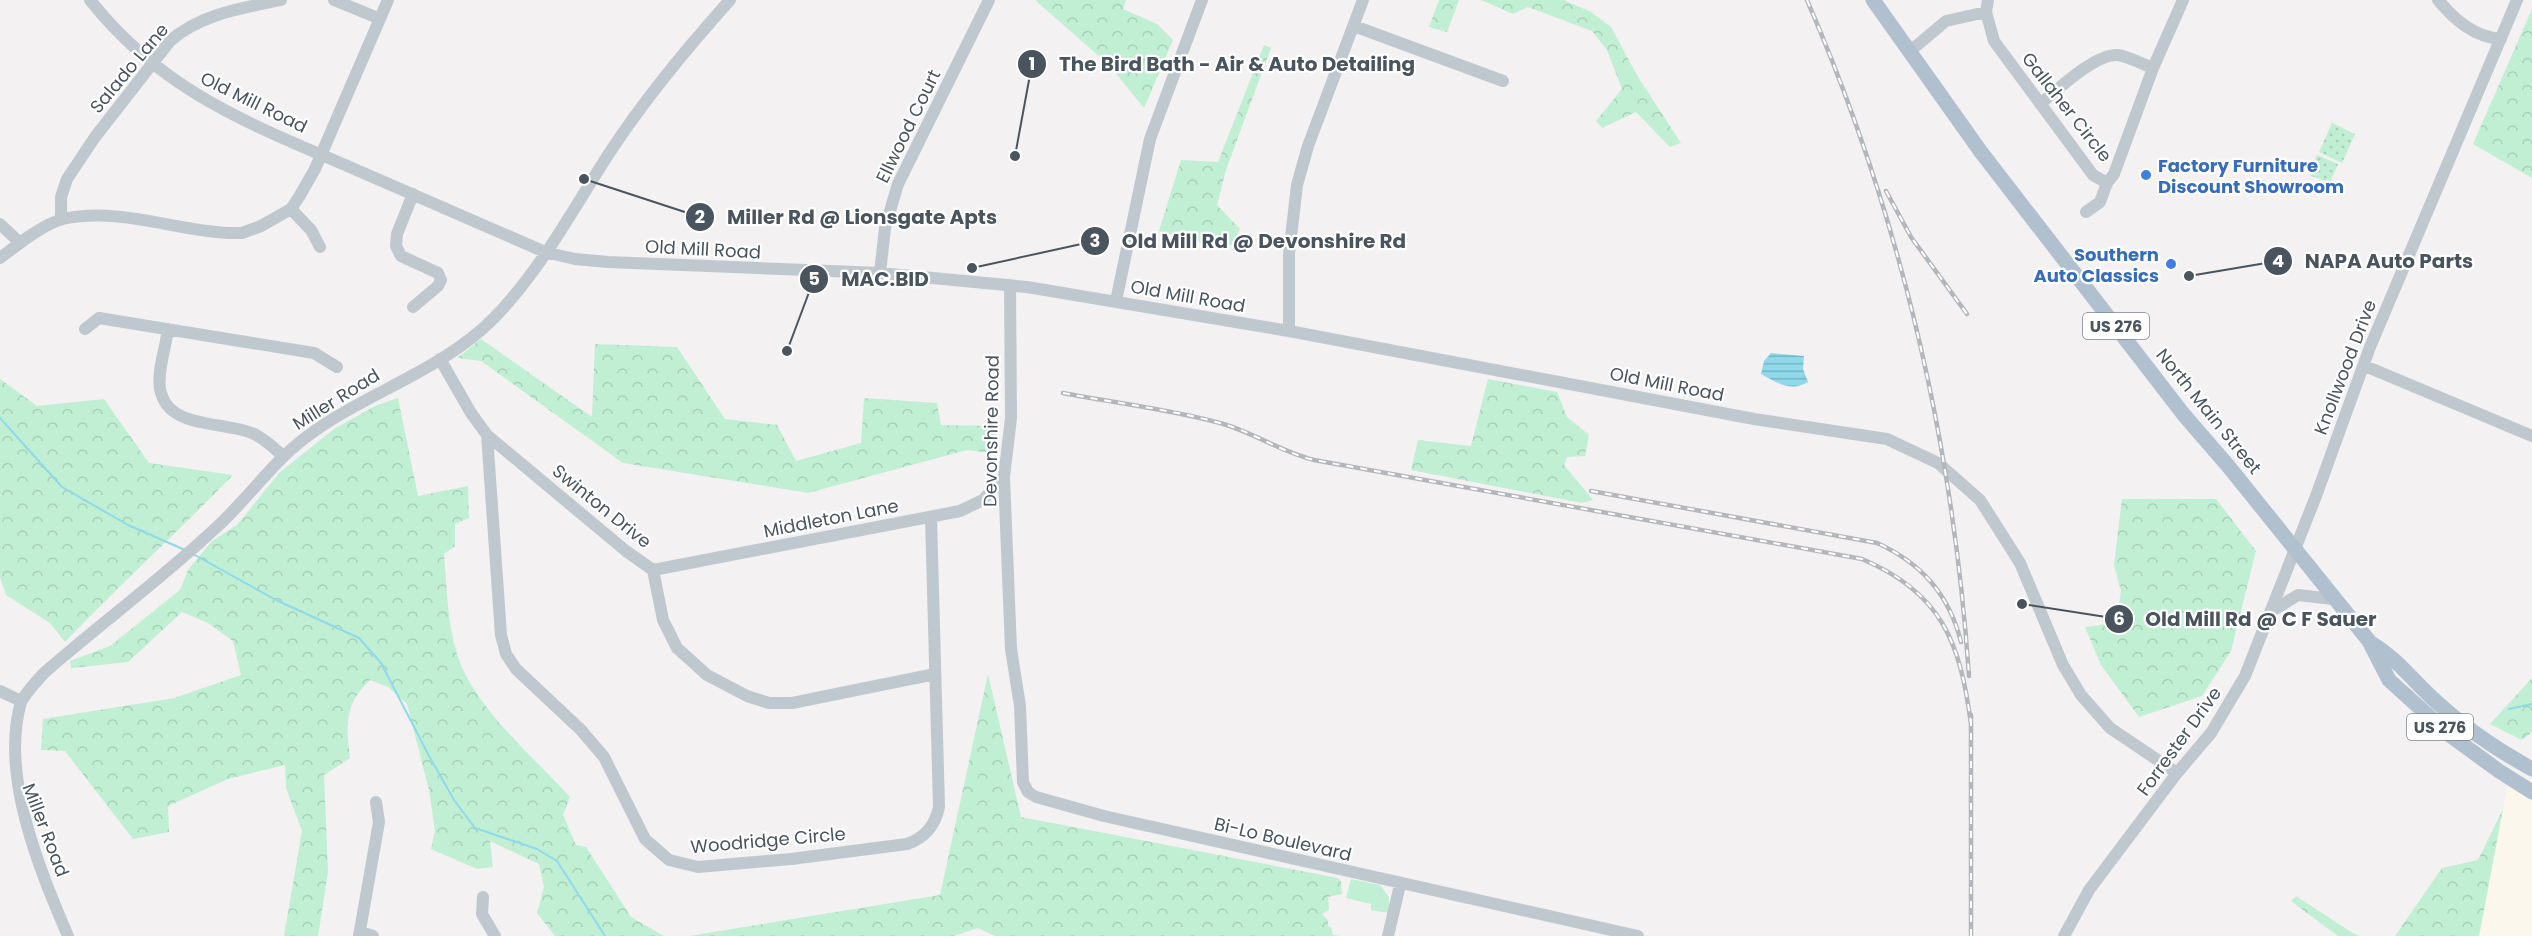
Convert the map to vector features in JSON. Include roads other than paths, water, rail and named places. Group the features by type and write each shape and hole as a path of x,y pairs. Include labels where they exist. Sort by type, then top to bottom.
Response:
{"main road":[{"name":"North Main Street","path":"1873,0 1981,152 2184,415 2229,467 2369,641"},
{"name":"US 276","path":"2369,641 2395,658 2428,694 2479,737 2530,765"},
{"name":"US 276","path":"2369,641 2389,680 2404,696 2451,736 2532,792"}],"street":[{"name":"Old Mill Road","path":"90,0 130,45 152,64 200,98 412,195 545,252 575,259 686,267 880,273 1010,285 1289,331 1754,419 1873,436 1918,452 1953,474 1980,500 1993,517 2020,563 2063,665 2087,704 2110,728 2177,774"},
{"name":"Salado Lane","path":"61,219 61,197 67,179 170,41 194,24 219,15 281,0"},
{"path":"334,0 378,18"},
{"path":"0,258 19,242 61,219 117,215 228,233 242,233 261,226 291,208 321,154 378,18 388,0"},
{"name":"Miller Road","path":"68,936 14,807 8,780 8,745 21,701 44,673 188,552 244,501 283,456 323,424 440,359 465,343 493,319 545,252 647,97 683,52 730,0"},
{"name":"Ellwood Court","path":"880,273 885,228 898,184 989,0"},
{"path":"1116,301 1150,139 1202,0"},
{"path":"1289,331 1289,254 1297,185 1308,146 1364,0"},
{"name":"Gallaher Circle","path":"1987,6 1994,41 2093,175 2107,183 2114,174 2153,68 2183,0"},
{"path":"2438,0 2467,28 2486,38 2501,39"},
{"name":"Knollwood Drive","path":"2295,550 2418,228 2517,0"},
{"path":"1910,52 1946,21 1987,6"},
{"path":"1354,26 1503,81"},
{"path":"2040,104 2072,78 2110,55 2128,58 2153,68"},
{"path":"2086,212 2100,202 2107,183"},
{"path":"412,195 397,234 396,246 402,256 438,273 441,280 438,286 413,307"},
{"path":"291,208 311,230 320,247"},
{"path":"0,224 19,242"},
{"name":"Devonshire Road","path":"1010,285 1011,410 1004,477 1011,649 1017,685"},
{"path":"85,329 99,318 314,353 337,367"},
{"path":"168,329 160,386 162,396 173,412 194,421 254,433 283,456"},
{"name":"Swinton Drive","path":"440,359 471,413 487,435 626,551 653,570 663,620 677,648 707,675 747,696 769,703 792,703 935,674"},
{"path":"2365,366 2532,436"},
{"name":"Woodridge Circle","path":"487,435 500,624 506,654 522,676 592,742 615,775 645,839 669,860 698,867 779,860 907,844 922,837 934,824 939,807 932,517"},
{"name":"Middleton Lane","path":"653,570 932,517 975,505 1004,477"},
{"name":"Forrester Drive","path":"2064,936 2089,890 2177,774 2198,751 2234,698 2295,550"},
{"path":"2271,611 2298,595 2333,599"},
{"name":"Bi-Lo Boulevard","path":"1017,685 1022,778 1026,789 1032,796 1104,816 1400,885 1638,936"},
{"path":"0,691 21,701"},
{"path":"373,936 360,934 379,822 376,801"},
{"path":"1388,936 1400,885"},
{"path":"483,897 482,914 495,936"}],"water":[{"path":"1771,353 1804,356 1803,369 1808,382 1790,386 1778,383 1761,374 1764,361"}],"waterway":[{"path":"0,418 62,487 128,525 185,550"},
{"path":"193,554 276,600 359,638 381,663 454,800 475,828 537,849 557,861 605,936"},
{"path":"2509,709 2532,704"}],"railway":[{"path":"1807,0 1840,81 1869,164 1895,247 1917,331 1950,502 1969,676"},
{"path":"1886,191 1911,237 1967,314"},
{"path":"1063,393 1162,410 1220,423 1314,460 1862,559 1889,572 1911,588 1929,605 1942,624 1961,668 1971,724"},
{"path":"1591,491 1877,543 1907,560 1931,582 1949,609 1961,642"},
{"path":"1971,715 1971,936"}],"place":[{"name":"The Bird Bath - Air & Auto Detailing","path":"1015,156"},
{"name":"Factory Furniture Discount Showroom","path":"2146,175"},
{"name":"Miller Rd @ Lionsgate Apts","path":"584,179"},
{"name":"Southern Auto Classics","path":"2171,264"},
{"name":"Old Mill Rd @ Devonshire Rd","path":"972,268"},
{"name":"NAPA Auto Parts","path":"2189,276"},
{"name":"MAC.BID","path":"787,351"},
{"name":"Old Mill Rd @ C F Sauer","path":"2022,604"}]}
